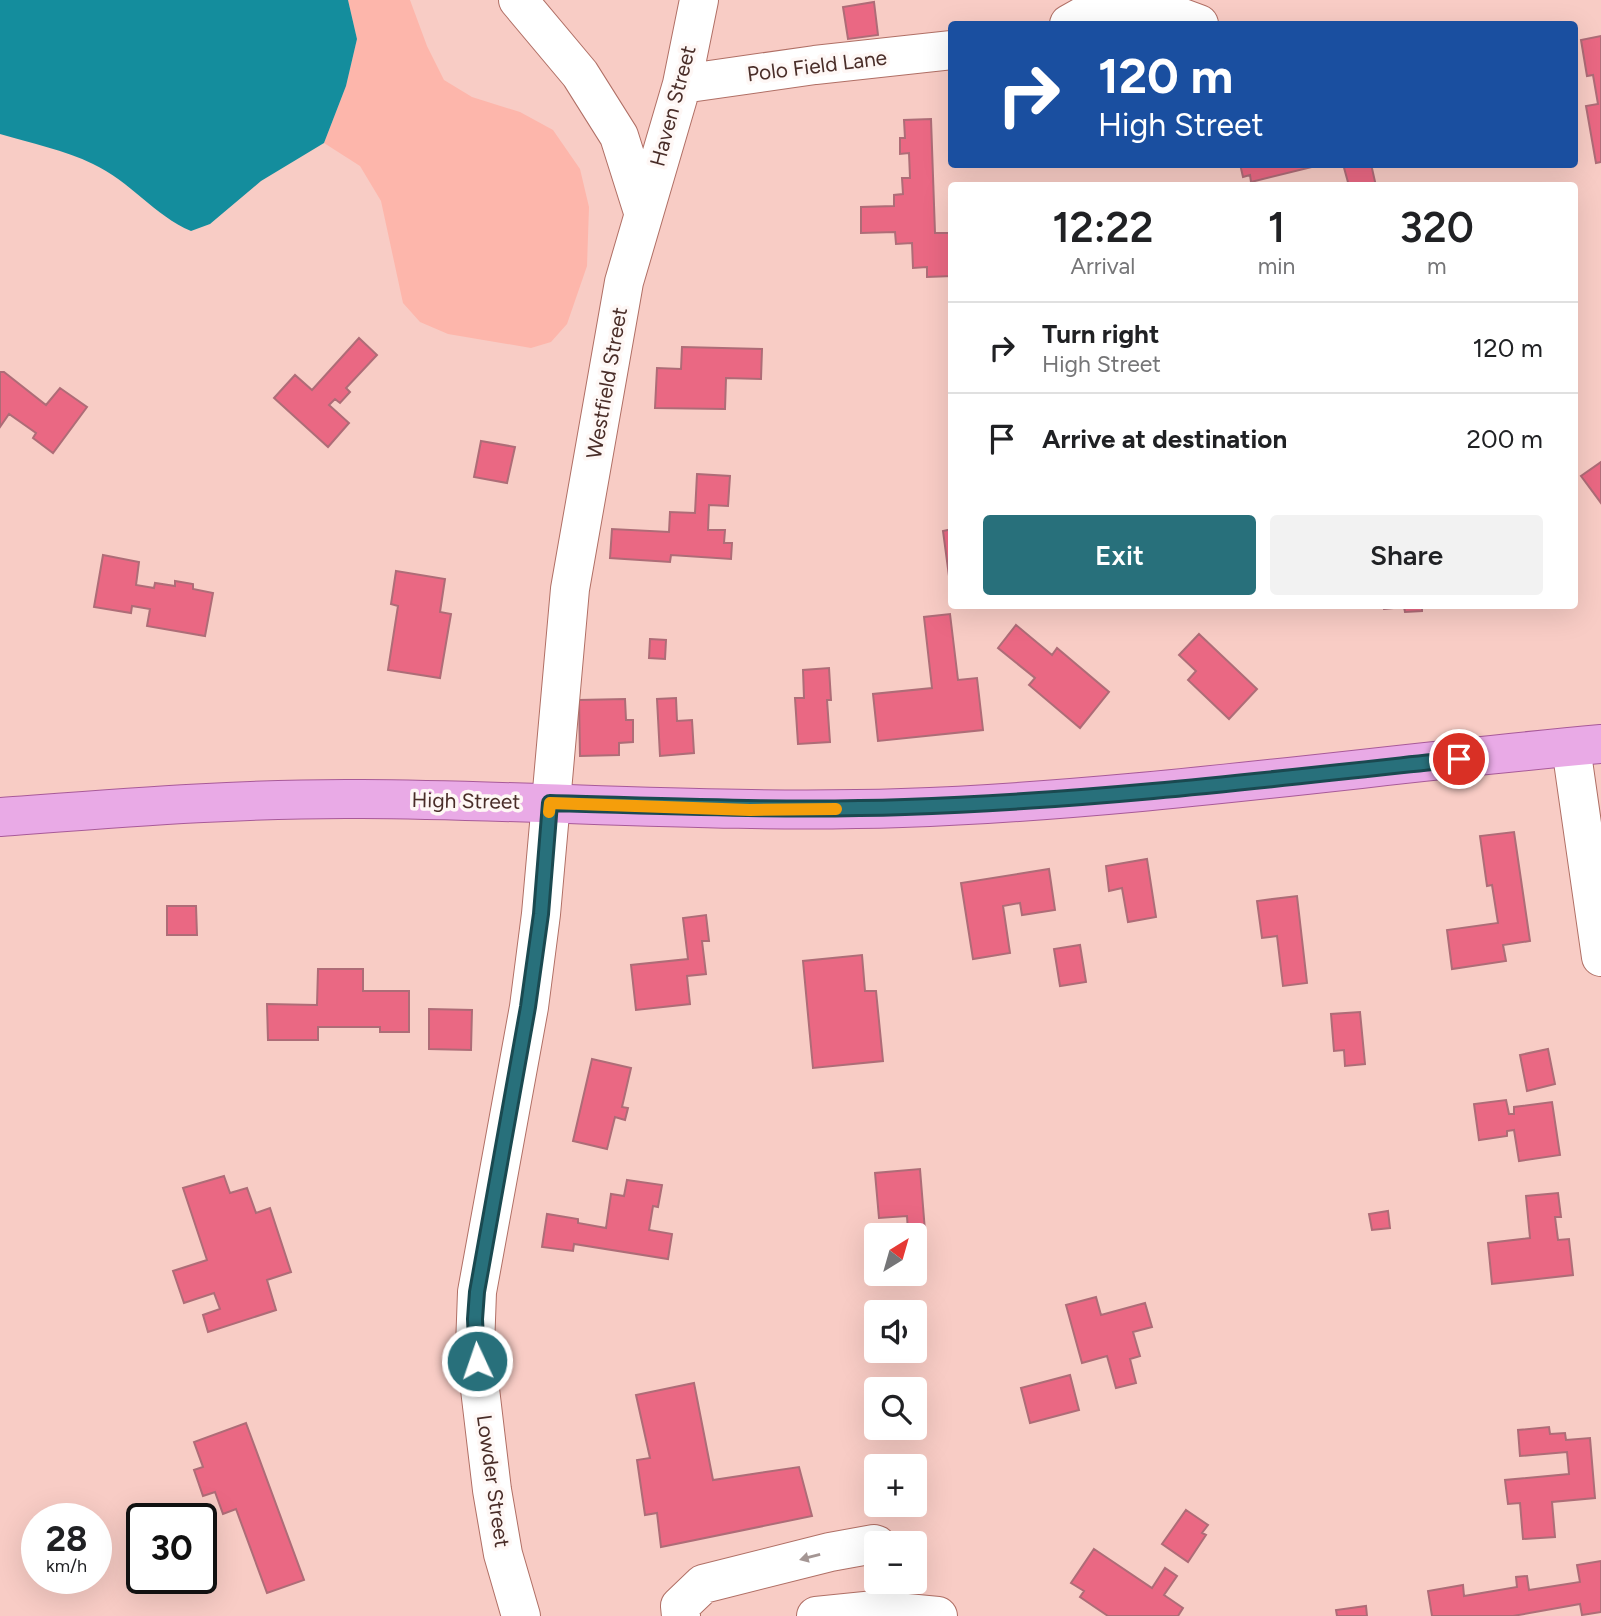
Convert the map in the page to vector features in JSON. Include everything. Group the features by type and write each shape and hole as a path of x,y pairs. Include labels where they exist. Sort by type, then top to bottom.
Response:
{"main road":[{"name":"High Street","path":"0,817 260,800 363,799 750,810 964,805 1159,791 1586,746"}],"street":[{"path":"518,0 580,74 619,136 643,212"},
{"name":"Haven Street","path":"643,212 681,85 699,0"},
{"path":"1075,21 1086,15 1158,9 1191,21"},
{"name":"Polo Field Lane","path":"681,85 815,65 948,51"},
{"name":"Westfield Street","path":"550,803 570,589 625,282 643,212"},
{"path":"1586,746 1601,957"},
{"name":"Lowder Street","path":"521,1616 503,1554 494,1501 477,1366 475,1319 481,1265 528,1007 541,914 550,803"},
{"path":"681,1616 680,1606 703,1584 864,1546"},
{"path":"816,1616 921,1604"}],"shaded area":[{"path":"348,0 410,0 427,46 444,80 472,97 520,112 553,130 580,169 589,207 587,266 567,324 551,342 531,348 448,334 420,322 403,303 381,201 360,166 324,143 346,86 357,39"}],"water":[{"path":"0,0 348,0 357,39 346,86 324,143 261,181 210,224 191,231 166,217 119,180 93,164 0,134"}],"building":[{"path":"874,2 878,35 848,39 843,7"},
{"path":"1601,36 1601,162 1596,163 1586,106 1598,104 1593,75 1587,76 1581,40"},
{"path":"931,119 935,233 948,233 948,276 927,277 927,267 913,268 912,243 896,244 895,232 861,233 861,207 894,206 894,195 903,194 902,178 910,178 909,153 900,154 900,138 905,138 904,120"},
{"path":"1241,168 1308,168 1251,182 1250,175 1243,177"},
{"path":"1344,168 1372,168 1375,182 1348,182"},
{"path":"359,338 377,355 346,388 350,392 340,403 335,399 329,405 349,423 328,447 274,398 295,375 312,390"},
{"path":"682,347 762,349 761,379 726,378 725,409 655,408 657,368 681,369"},
{"path":"0,372 4,372 46,405 60,388 87,407 53,453 33,438 36,433 9,414 0,427"},
{"path":"481,441 515,447 507,483 474,477"},
{"path":"1601,462 1601,503 1581,476"},
{"path":"697,474 730,476 728,506 709,505 708,530 725,530 724,543 732,543 731,559 671,555 670,562 610,558 612,529 669,532 670,512 695,513"},
{"path":"948,530 948,568 943,531"},
{"path":"103,555 139,562 136,585 154,588 155,583 175,586 175,581 193,584 193,589 213,593 205,636 147,626 150,609 132,606 131,613 94,607"},
{"path":"396,571 445,579 440,612 451,614 440,678 388,670 398,606 391,604"},
{"path":"1404,609 1422,609 1422,611 1405,612"},
{"path":"950,614 958,680 977,678 983,730 878,741 873,694 932,688 924,617"},
{"path":"1016,625 1052,655 1057,648 1109,692 1080,728 1029,685 1035,678 998,648"},
{"path":"1199,634 1257,689 1229,719 1188,680 1196,671 1179,655"},
{"path":"650,639 666,640 665,659 649,658"},
{"path":"829,668 831,700 827,700 830,742 798,744 795,698 804,698 803,670"},
{"path":"676,698 677,721 692,720 694,753 660,756 657,699"},
{"path":"625,699 626,720 633,720 633,742 619,743 619,755 580,756 579,700"},
{"path":"1514,832 1530,941 1503,945 1506,961 1452,969 1447,930 1498,923 1492,885 1487,886 1480,836"},
{"path":"1147,859 1156,917 1128,922 1122,888 1109,891 1106,866"},
{"path":"1049,869 1055,910 1022,915 1020,903 1003,906 1010,953 973,959 961,883"},
{"path":"1297,896 1307,983 1283,986 1277,936 1262,938 1257,901"},
{"path":"167,906 196,906 197,935 167,935"},
{"path":"706,915 709,941 702,941 706,974 687,976 690,1004 636,1010 631,965 688,959 683,918"},
{"path":"1080,945 1086,982 1060,986 1054,949"},
{"path":"862,955 865,991 876,991 883,1061 813,1068 803,961"},
{"path":"318,969 363,969 363,991 409,991 409,1032 380,1032 380,1027 318,1027 318,1040 268,1040 267,1004 317,1005"},
{"path":"429,1009 472,1010 471,1050 429,1049"},
{"path":"1360,1012 1365,1064 1345,1066 1344,1050 1334,1051 1331,1014"},
{"path":"1548,1049 1555,1084 1527,1091 1520,1055"},
{"path":"592,1059 631,1068 622,1107 628,1108 625,1120 615,1117 607,1149 573,1141"},
{"path":"1506,1100 1509,1114 1514,1114 1514,1107 1552,1102 1560,1155 1519,1161 1514,1130 1507,1131 1507,1136 1479,1140 1474,1104"},
{"path":"920,1169 924,1223 907,1223 907,1216 879,1218 875,1173"},
{"path":"224,1176 230,1193 247,1188 256,1213 270,1208 291,1272 267,1280 276,1310 208,1332 203,1315 220,1309 214,1293 184,1303 173,1271 207,1260 183,1188"},
{"path":"627,1180 662,1185 658,1207 653,1206 649,1230 672,1234 668,1259 574,1244 573,1251 542,1247 547,1214 578,1219 578,1223 606,1228 611,1194 624,1196"},
{"path":"1558,1193 1561,1217 1555,1217 1558,1240 1569,1239 1573,1275 1492,1284 1488,1243 1530,1238 1526,1196"},
{"path":"1388,1211 1390,1228 1372,1230 1369,1214"},
{"path":"1096,1297 1101,1315 1145,1303 1152,1327 1133,1332 1140,1356 1130,1359 1136,1383 1116,1388 1107,1356 1082,1363 1066,1305"},
{"path":"1070,1375 1079,1410 1030,1423 1021,1388"},
{"path":"694,1383 713,1480 799,1467 812,1516 661,1547 657,1513 645,1515 637,1460 650,1458 636,1395"},
{"path":"246,1423 304,1580 267,1593 236,1509 223,1514 215,1492 203,1496 194,1470 203,1467 194,1442"},
{"path":"1549,1427 1550,1434 1565,1433 1566,1440 1590,1438 1595,1498 1552,1502 1555,1537 1523,1539 1520,1503 1508,1504 1505,1480 1569,1474 1567,1452 1520,1456 1518,1430"},
{"path":"1186,1510 1208,1525 1202,1533 1206,1535 1188,1562 1162,1544"},
{"path":"1094,1549 1152,1588 1165,1568 1177,1576 1164,1595 1183,1608 1178,1616 1108,1616 1080,1597 1084,1591 1071,1583"},
{"path":"1601,1561 1601,1612 1582,1615 1580,1604 1513,1616 1432,1616 1428,1591 1463,1585 1464,1596 1517,1587 1516,1577 1527,1576 1529,1590 1580,1582 1577,1565"},
{"path":"1366,1606 1367,1616 1337,1616 1336,1610"}],"slow traffic":[{"path":"549,812 550,803 750,810 836,809"}],"route":[{"path":"477,1361 477,1292 528,1007 541,914 550,803 750,810 964,805 1159,791 1459,759"}]}
